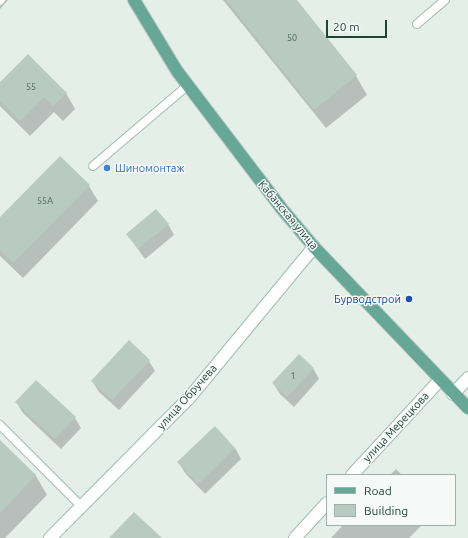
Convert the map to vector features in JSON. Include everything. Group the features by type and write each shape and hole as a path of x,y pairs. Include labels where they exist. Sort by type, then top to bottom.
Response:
{"main road":[{"name":"Кабанская улица","path":"134,0 187,86 252,171 314,247 468,408"}],"street":[{"name":"улица Обручева","path":"50,538 190,397 314,247"},
{"path":"453,394 468,378"},
{"name":"улица Мерецкова","path":"353,474 440,380"},
{"path":"294,538 326,504"}],"lane":[{"path":"417,24 445,0"},
{"path":"93,166 187,86"},
{"path":"0,425 81,506"}],"building":[{"path":"226,0 297,0 357,75 314,110"},
{"path":"28,54 67,93 53,106 44,97 20,121 0,101 0,82"},
{"path":"60,156 90,185 13,263 0,250 0,217"},
{"path":"156,209 169,224 138,249 126,234"},
{"path":"129,340 150,360 112,400 91,381"},
{"path":"299,354 314,368 287,397 272,383"},
{"path":"36,380 76,417 55,439 15,402"},
{"path":"215,426 235,448 198,484 177,462"},
{"path":"0,440 36,475 0,513"},
{"path":"134,512 162,538 109,538"}],"place":[{"name":"Шиномонтаж","path":"107,168"},
{"name":"Бурводстрой","path":"409,299"}]}
